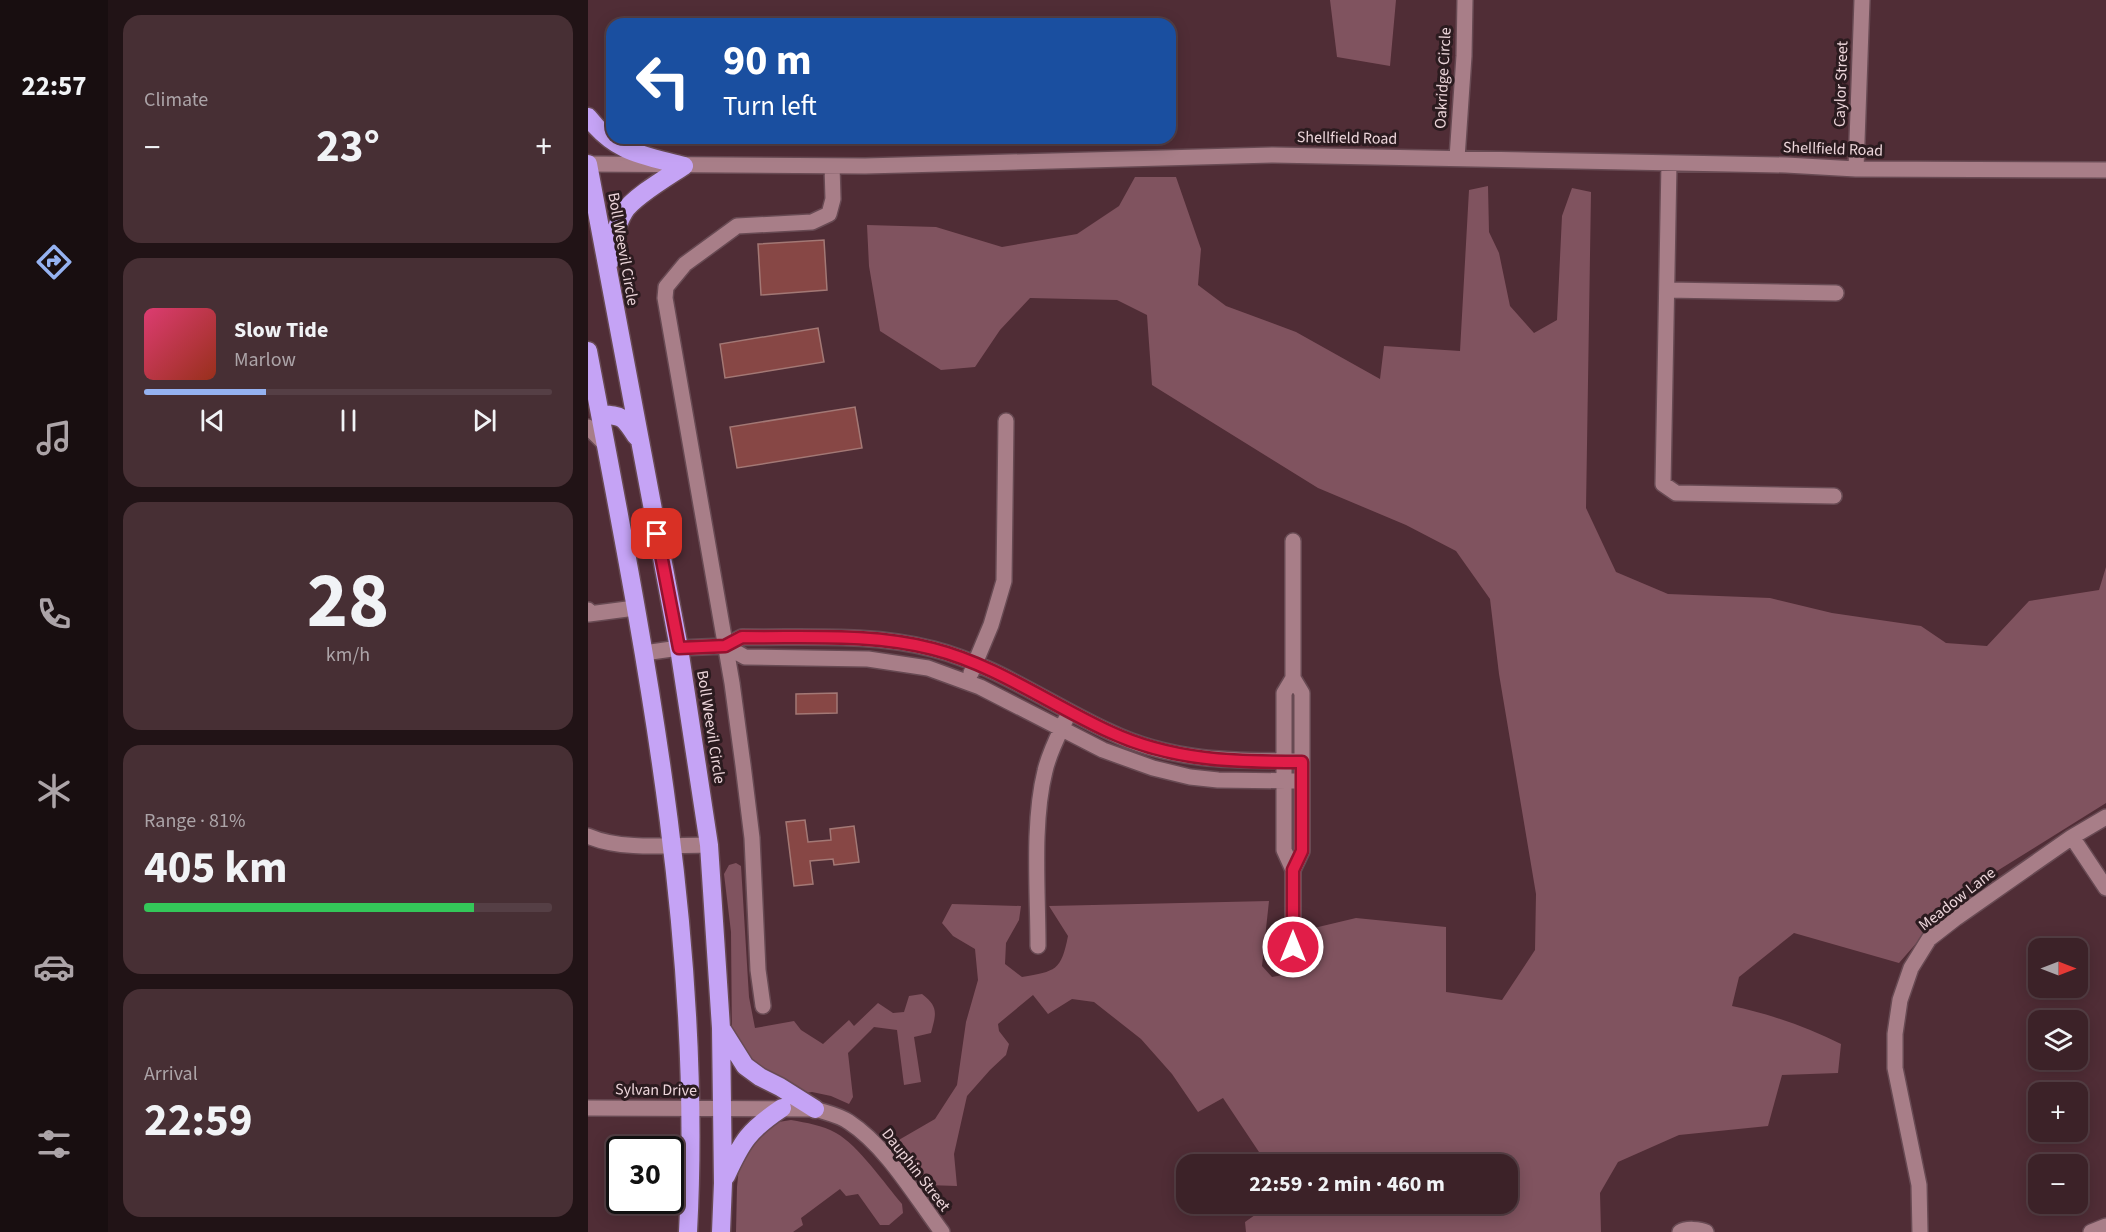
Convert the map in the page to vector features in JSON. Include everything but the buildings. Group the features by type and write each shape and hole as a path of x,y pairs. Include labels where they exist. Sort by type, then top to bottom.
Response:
{"highway":[{"path":"588,117 606,137"},
{"path":"617,144 629,151 684,166"},
{"name":"Boll Weevil Circle","path":"588,164 679,648 709,844 722,1028 721,1232"},
{"path":"608,276 615,231 626,210 684,166"},
{"path":"588,351 592,420 606,445 644,652 673,845 689,1021 691,1109 688,1232"},
{"path":"592,420 616,415 625,419 640,442"},
{"path":"722,1028 745,1066 815,1109"},
{"path":"723,1184 739,1147 750,1133 782,1108"}],"street":[{"name":"Oakridge Circle","path":"1457,158 1464,56 1465,0"},
{"name":"Caylor Street","path":"1856,169 1862,0"},
{"name":"Shellfield Road","path":"588,164 832,166 1273,155 1786,165 1856,169 2106,170"},
{"path":"1669,163 1663,484 1676,493 1834,496"},
{"path":"763,1006 752,838 725,646 665,298 666,287 685,264 737,226 812,222 829,214 833,199 832,166"},
{"path":"1667,290 1836,293"},
{"path":"967,681 992,625 1004,581 1006,421"},
{"path":"1293,541 1293,678 1284,693 1284,850 1293,870 1293,947"},
{"path":"588,610 589,614 635,608"},
{"path":"644,652 725,646 742,637 864,639 934,649 975,663 1120,737 1173,754 1219,760 1302,762"},
{"path":"725,646 745,657 868,659 908,663 967,681 1103,750 1169,773 1218,780 1302,781"},
{"path":"1293,678 1302,693 1302,851 1293,870"},
{"path":"1038,946 1040,801 1045,770 1070,711"},
{"name":"Meadow Lane","path":"1920,1232 1918,1185 1895,1068 1895,1034 1900,1000 1911,968 1929,939 2072,837 2106,817"},
{"path":"588,836 627,844 709,844"},
{"path":"2072,837 2106,888"},
{"name":"Sylvan Drive","path":"588,1108 723,1110"},
{"name":"Dauphin Street","path":"723,1110 815,1109 837,1115 850,1122 877,1146 942,1232"},
{"path":"2091,1232 2106,1226"},
{"path":"1680,1232 1693,1230 1706,1232"}],"shaded area":[{"path":"1330,0 1396,0 1390,66 1337,57"},
{"path":"1135,177 1176,177 1201,249 1198,285 1226,306 1296,332 1380,379 1384,346 1460,351 1469,190 1488,186 1489,232 1499,253 1510,306 1534,333 1557,320 1562,216 1572,188 1591,192 1586,508 1616,572 1668,594 1770,598 1832,613 1921,626 1946,643 1987,646 2029,601 2099,590 2106,567 2106,803 1997,871 1947,908 1899,963 1794,933 1739,977 1732,1006 1788,1022 1841,1044 1838,1073 1782,1075 1768,1126 1679,1135 1618,1162 1600,1193 1601,1232 1246,1232 1245,1222 1256,1214 1518,1214 1518,1154 1260,1154 1223,1098 1198,1112 1172,1074 1141,1039 1094,1002 1072,999 1048,1014 1033,995 998,1024 999,1031 1009,1044 1006,1055 967,1096 954,1154 957,1186 927,1185 897,1141 935,1119 957,1085 966,1022 978,980 975,949 953,936 942,923 952,904 1021,906 1019,920 1006,943 1005,964 1022,977 1050,971 1063,956 1068,936 1049,906 1269,901 1262,966 1272,977 1299,972 1318,959 1314,928 1356,918 1446,927 1446,992 1502,1000 1535,950 1536,894 1499,674 1490,599 1456,551 1406,525 1318,488 1152,385 1147,315 1117,300 1030,298 1000,330 975,367 941,370 880,331 869,266 867,225 936,227 1002,247 1077,234 1119,206"},
{"path":"736,863 741,866 749,997 755,1028 794,1021 801,1030 823,1044 849,1020 854,1026 878,1003 893,1013 904,1012 909,996 922,994 934,1007 935,1016 931,1033 914,1037 921,1082 904,1085 897,1030 874,1027 848,1053 853,1097 849,1104 831,1096 806,1093 774,1081 763,1074 732,1040 731,932 724,874 729,865"},
{"path":"791,1120 825,1128 853,1146 902,1204 903,1213 889,1225 880,1225 858,1194 846,1196 840,1189 801,1218 803,1225 793,1232 736,1232 740,1156 772,1123"}],"route":[{"path":"657,534 679,648 725,646 742,637 864,639 911,644 962,658 988,669 1111,733 1159,750 1193,758 1302,762 1302,851 1293,870 1293,947"}]}
